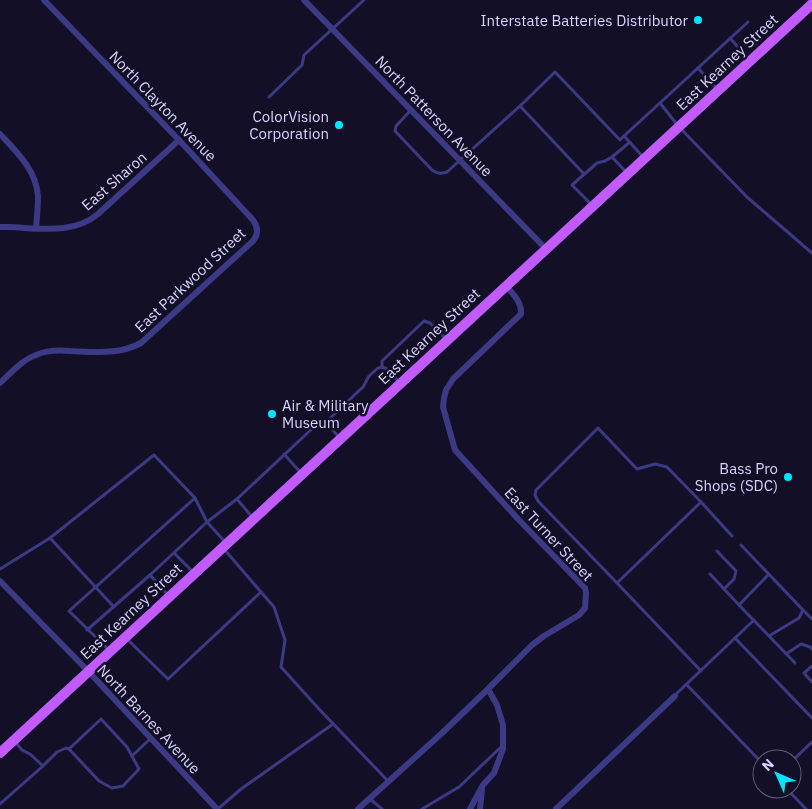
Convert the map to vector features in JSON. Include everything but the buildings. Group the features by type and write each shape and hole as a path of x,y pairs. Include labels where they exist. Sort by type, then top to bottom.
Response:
{"main road":[{"name":"East Kearney Street","path":"1,750 812,4"}],"street":[{"name":"North Clayton Avenue","path":"44,0 253,220 257,227 257,232"},
{"name":"North Patterson Avenue","path":"304,0 546,249"},
{"path":"0,134 24,160 34,179 38,198 36,228"},
{"name":"East Sharon","path":"0,227 63,228 76,226 88,221 179,140"},
{"name":"East Parkwood Street","path":"0,383 24,361 41,353 61,350 116,352 130,349 142,343 253,241 257,232"},
{"name":"East Turner Street","path":"358,809 488,689 532,645 579,615 584,608 586,588 519,520 455,450 447,423 443,406 448,385 452,379 521,314 520,303 506,286"},
{"name":"North Barnes Avenue","path":"0,581 218,809"},
{"path":"470,809 482,785 494,773 503,750 503,725 488,689"},
{"path":"556,809 675,696"},
{"path":"480,809 482,785"}],"lane":[{"path":"269,97 302,65 304,55 364,0"},
{"path":"411,110 396,126 395,131 432,170 442,174 448,172 505,121 555,72 620,140 748,22"},
{"path":"730,38 750,61"},
{"path":"698,68 718,91"},
{"path":"660,104 747,197 812,253"},
{"path":"520,106 584,174"},
{"path":"624,136 644,159"},
{"path":"593,206 572,184 597,163 612,157 630,142"},
{"path":"612,157 628,174"},
{"path":"382,367 382,361 424,321 430,323 447,340"},
{"path":"87,630 207,522 237,498 316,425 325,423 363,387 369,376 378,368 387,369 400,383"},
{"path":"325,423 340,438"},
{"path":"701,671 538,500 535,495 536,490 598,428 637,469 655,464 667,467 732,536"},
{"path":"284,454 302,474"},
{"path":"0,569 50,538 154,455 195,498 207,522 224,546 274,607 285,640 281,667 389,781"},
{"path":"110,651 69,611 195,498"},
{"path":"237,498 254,518"},
{"path":"617,583 701,502"},
{"path":"50,538 114,607"},
{"path":"741,545 812,619"},
{"path":"717,550 736,572 734,579 724,590"},
{"path":"174,553 194,574"},
{"path":"710,574 795,663"},
{"path":"739,605 769,574"},
{"path":"150,575 169,597"},
{"path":"125,637 168,679 261,592"},
{"path":"769,636 799,618 803,610"},
{"path":"675,696 754,620"},
{"path":"735,638 812,718"},
{"path":"786,654 801,644 812,649"},
{"path":"812,666 804,673 812,682"},
{"path":"687,684 752,752"},
{"path":"0,804 58,752 66,748 69,749 101,719 127,747 139,769 123,786 112,788 99,781 69,749"},
{"path":"218,809 241,790 333,724"},
{"path":"132,756 151,738"},
{"path":"13,740 22,750 30,754 43,766"},
{"path":"802,752 812,742"},
{"path":"422,809 459,787 503,744"},
{"path":"369,799 382,809"},
{"path":"796,799 806,809"}],"place":[{"name":"Interstate Batteries Distributor","path":"698,20"},
{"name":"ColorVision Corporation","path":"339,125"},
{"name":"Air & Military Museum","path":"272,414"},
{"name":"Bass Pro Shops (SDC)","path":"788,477"}]}
